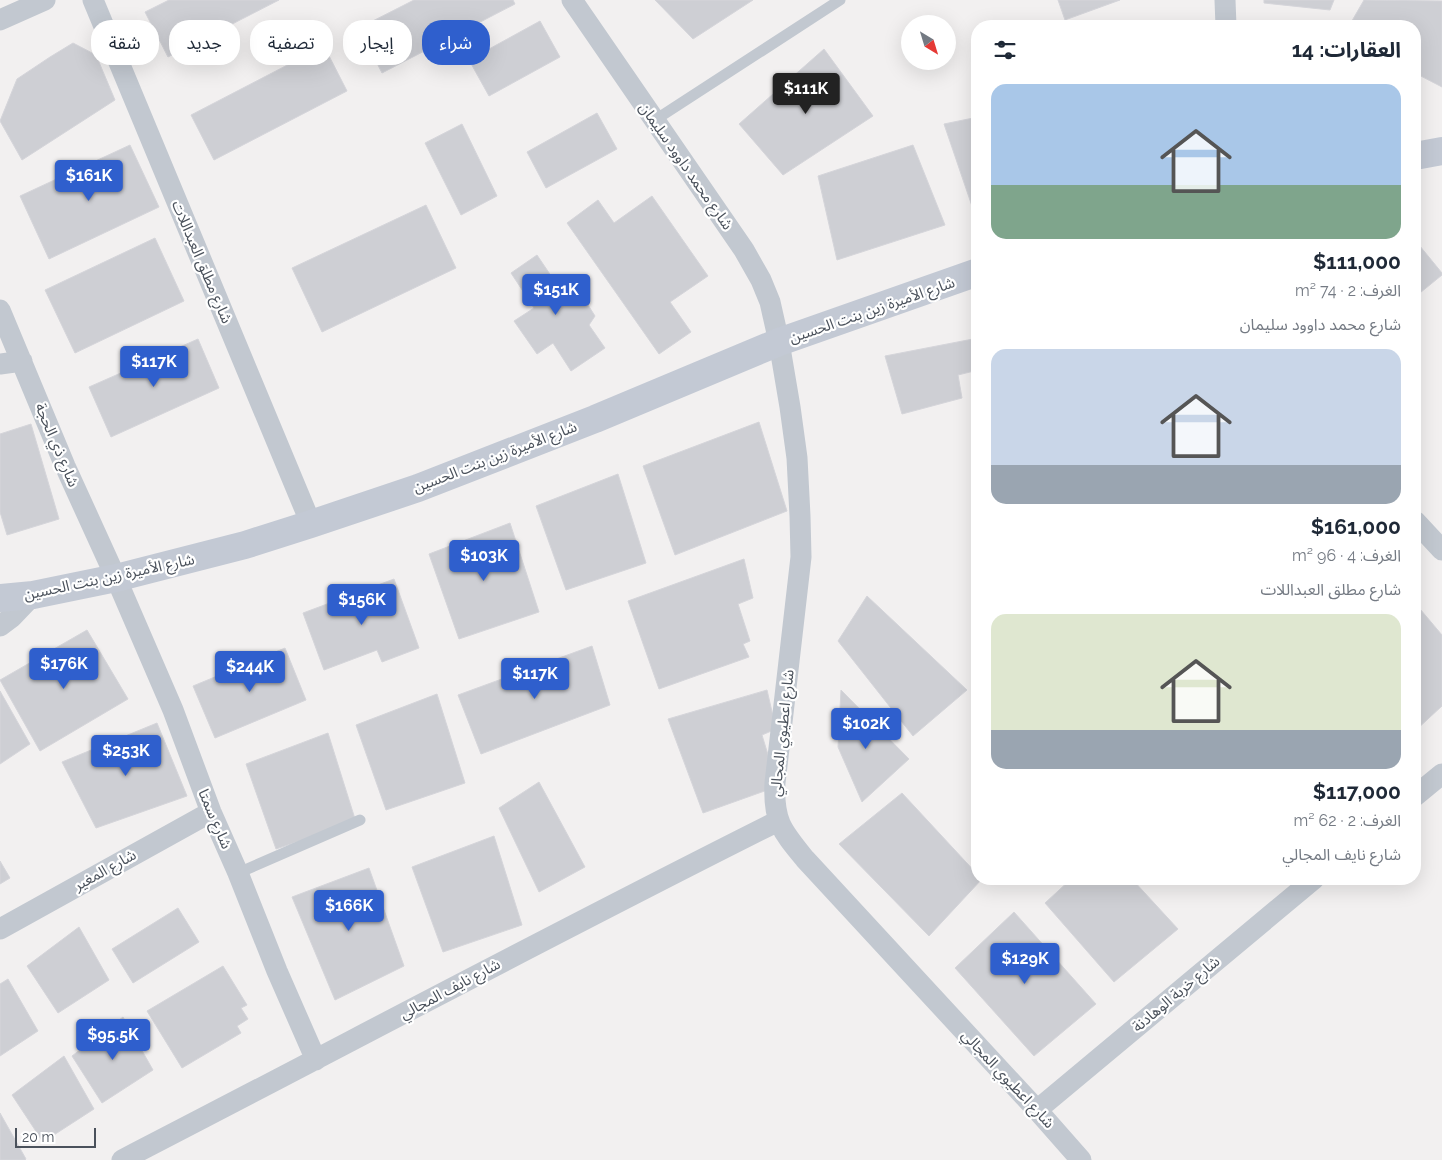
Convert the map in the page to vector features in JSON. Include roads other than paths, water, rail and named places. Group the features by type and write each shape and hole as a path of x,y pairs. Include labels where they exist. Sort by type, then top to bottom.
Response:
{"street":[{"path":"0,20 45,0"},
{"name":"شارع مطلق العبداللات","path":"92,0 311,524"},
{"name":"شارع محمد داوود سليمان","path":"572,0 744,250 761,280 770,302 779,342"},
{"path":"1225,0 1226,20"},
{"path":"1421,155 1442,151"},
{"name":"شارع الأميرة زين بنت الحسين","path":"0,598 33,595 116,578 245,545 311,524 465,470 595,419 779,342 971,274"},
{"name":"شارع ذي الحجة","path":"0,310 65,466 116,578"},
{"name":"شارع اعطيوي المجالي","path":"779,342 797,458 801,557 775,783 774,802 778,821 805,859 1081,1160"},
{"path":"0,364 22,361"},
{"path":"1421,527 1442,550"},
{"name":"شارع سمتا","path":"116,578 173,710 211,812 316,1060"},
{"path":"0,626 12,617 33,595"},
{"path":"1421,791 1442,774"},
{"name":"شارع المغير","path":"0,929 211,812"},
{"name":"شارع نايف المجالي","path":"122,1160 433,997 778,821"},
{"name":"شارع خربة الوهادنة","path":"1037,1110 1307,885"}],"lane":[{"path":"654,120 840,0"},
{"path":"238,873 360,820"}]}
